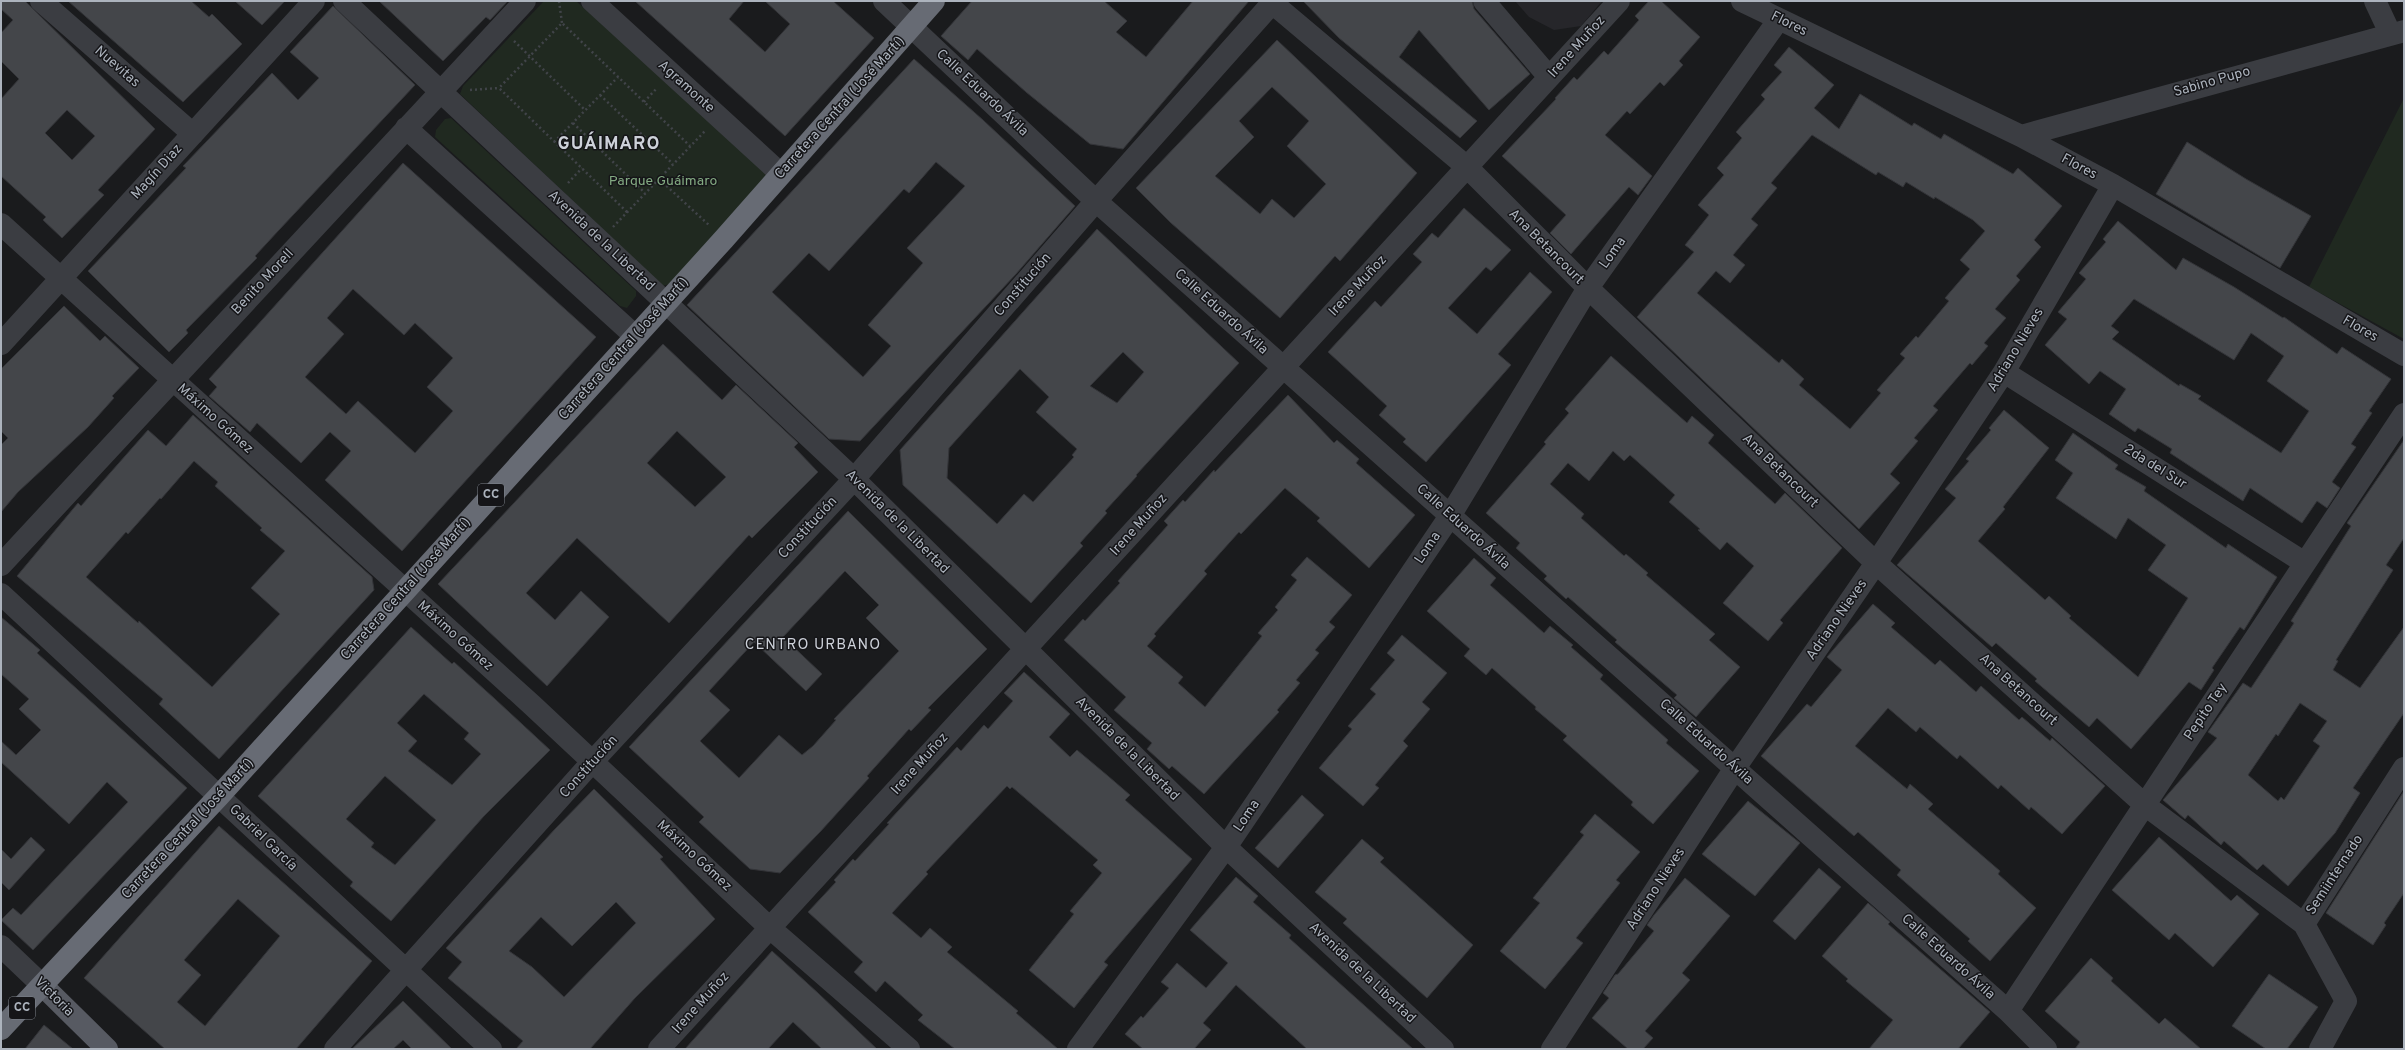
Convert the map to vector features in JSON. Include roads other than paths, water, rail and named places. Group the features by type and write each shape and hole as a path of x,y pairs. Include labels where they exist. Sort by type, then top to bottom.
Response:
{"highway":[{"name":"Carretera Central (José Martí)","path":"1,1029 43,986 219,796 635,336 666,301 714,230 782,174 934,1"}],"main road":[{"name":"Victoria","path":"43,986 107,1049"}],"street":[{"name":"Nuevitas","path":"41,1 193,134"},
{"name":"Magín Diaz","path":"1,344 314,1"},
{"name":"Avenida de la Libertad","path":"344,1 440,92 609,232 666,301 854,479 1226,847 1443,1049"},
{"name":"Benito Morell","path":"1,565 525,1"},
{"name":"Calle Eduardo Ávila","path":"884,1 1096,201 2008,1011 2046,1049"},
{"path":"1484,1 1549,77"},
{"name":"Irene Muñoz","path":"659,1049 1619,1"},
{"name":"Flores","path":"1742,1 2021,136 2113,185 2404,355"},
{"path":"2375,1 2397,32"},
{"name":"Agramonte","path":"595,2 782,174"},
{"name":"Ana Betancourt","path":"1272,2 1467,167 1588,288 1876,563 2145,805 2304,924"},
{"name":"Constitución","path":"335,1049 593,761 854,479 1096,201 1272,2"},
{"name":"Loma","path":"1078,1049 1226,847 1450,516 1588,288 1778,19"},
{"name":"Sabino Pupo","path":"2021,136 2397,32"},
{"path":"406,128 635,336"},
{"name":"Adriano Nieves","path":"1552,1049 1735,768 1876,563 2004,372 2113,185"},
{"name":"Máximo Gómez","path":"1,224 593,761 770,928 909,1049"},
{"name":"2da del Sur","path":"2004,372 2305,563"},
{"name":"Pepito Tey","path":"2008,1011 2404,414"},
{"name":"Gabriel García","path":"1,594 219,796 281,856 491,1049"},
{"name":"Semiinternado","path":"2320,1049 2346,1001 2304,924 2404,768"},
{"name":"Victoria","path":"1,946 43,986"}],"district":[{"name":"GUÁIMARO","path":"609,144"},
{"name":"CENTRO URBANO","path":"813,645"}],"park label":[{"name":"Parque Guáimaro","path":"663,181"}]}
